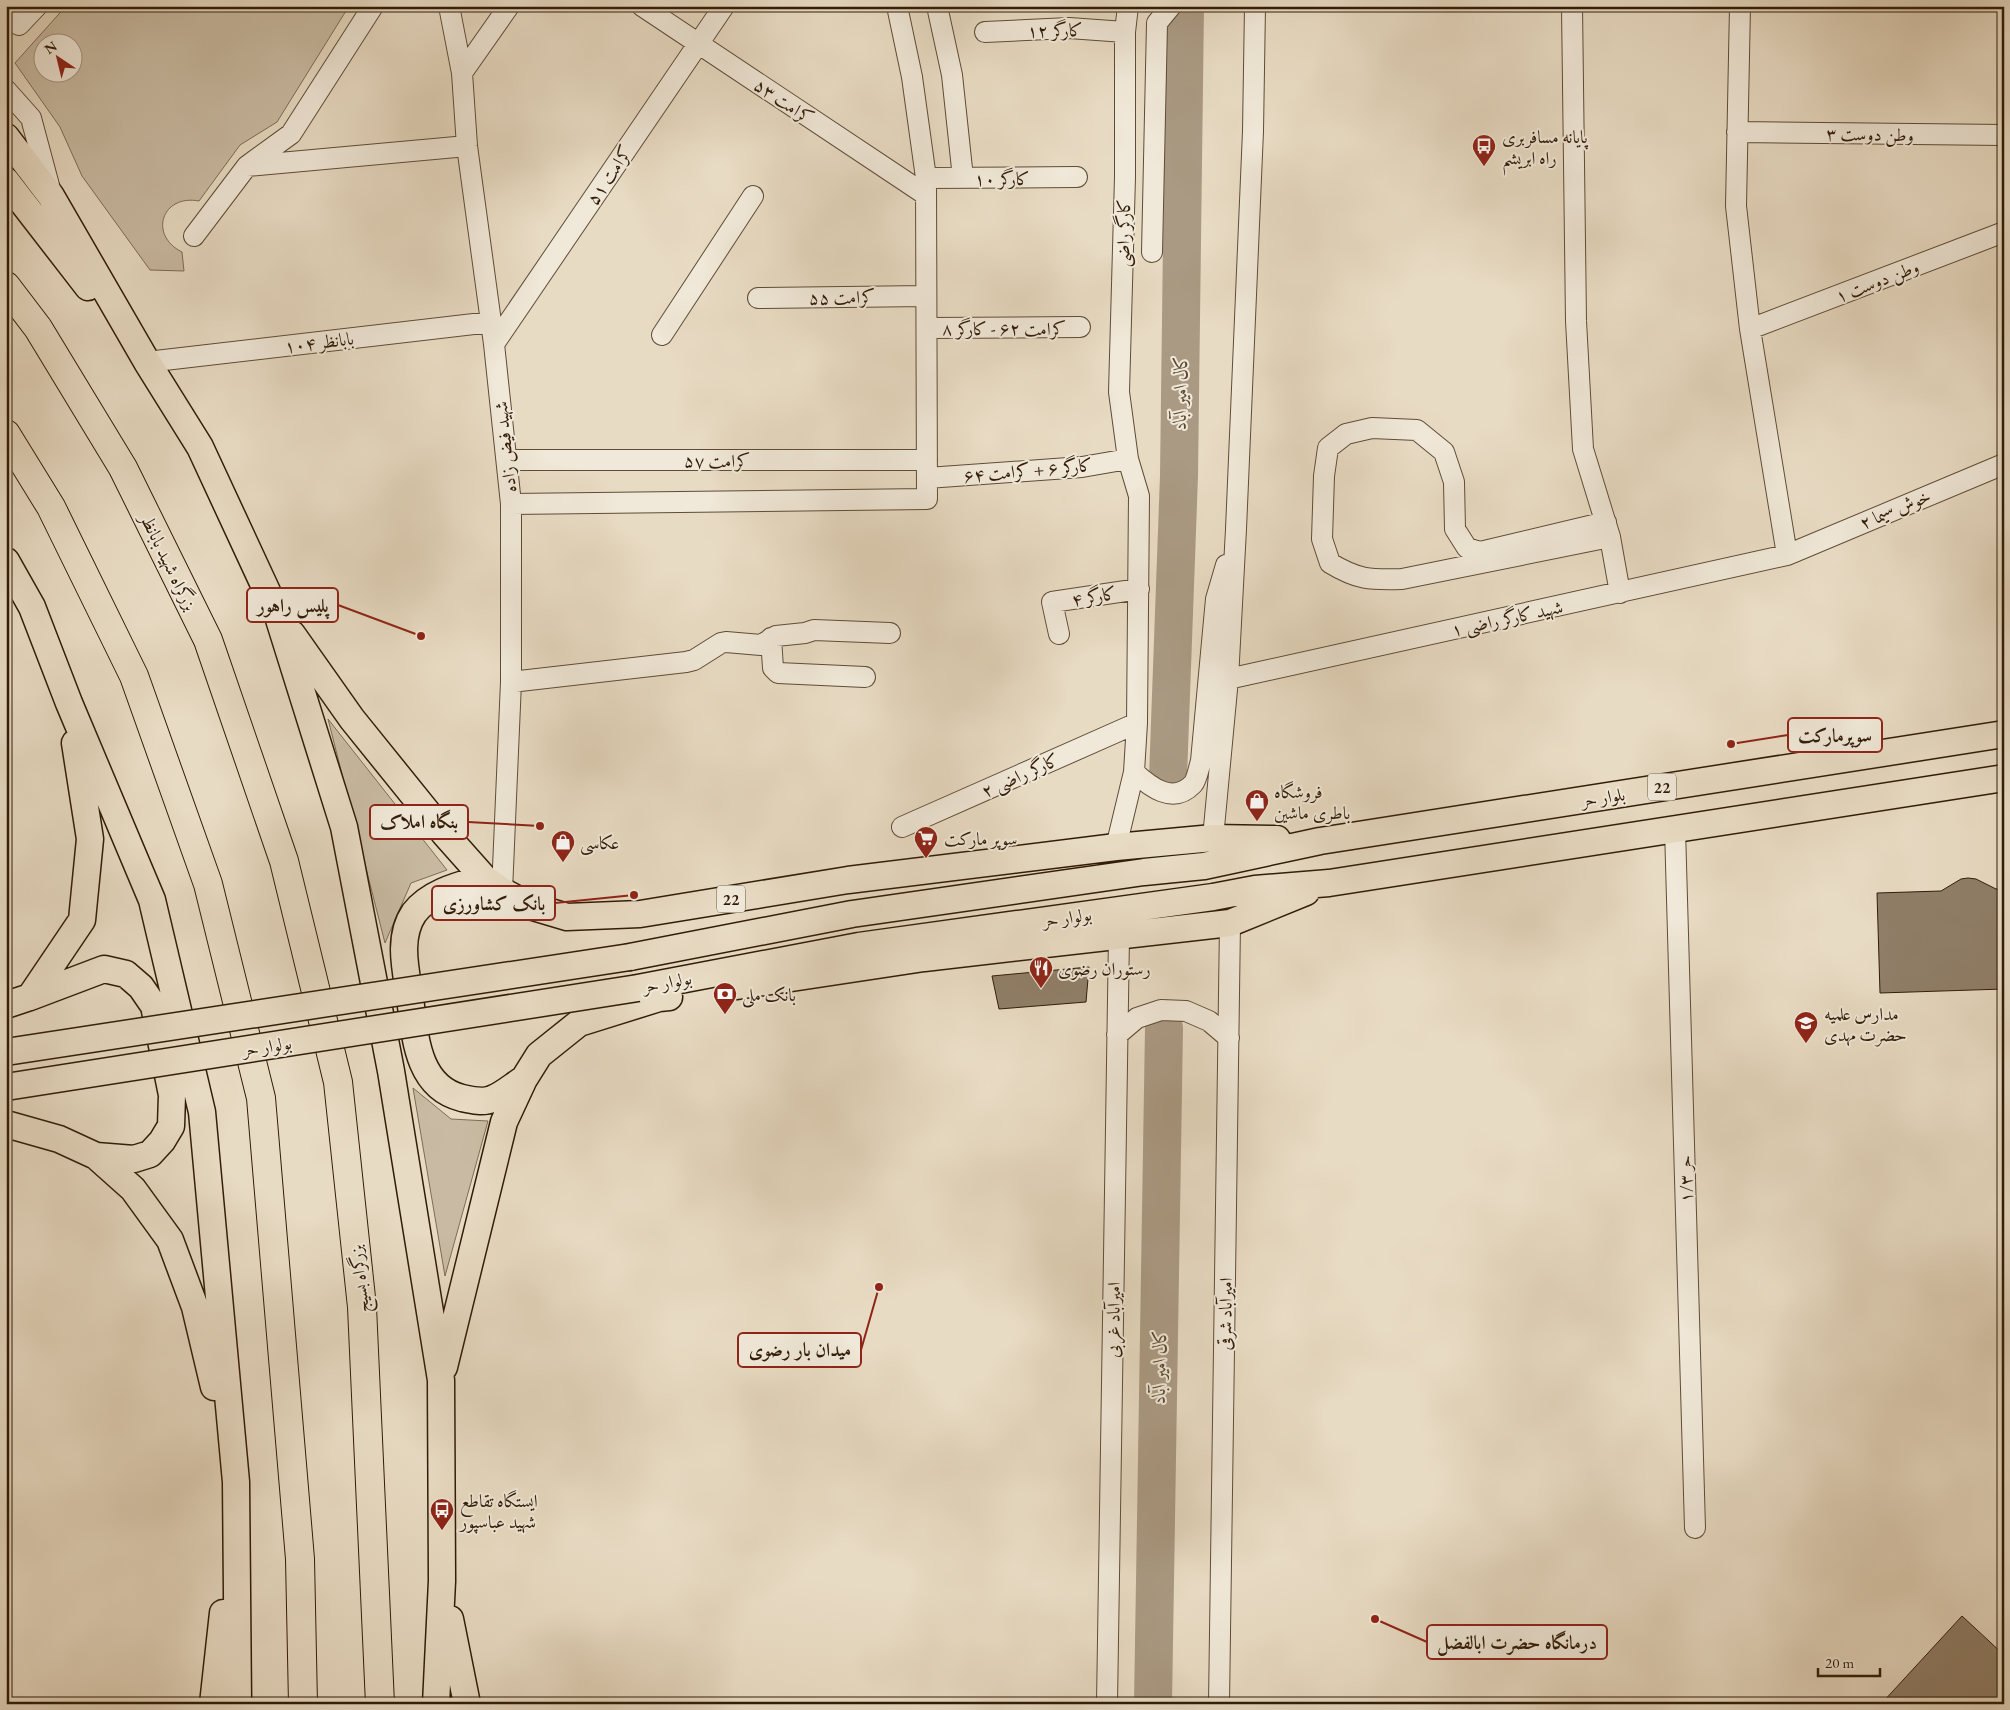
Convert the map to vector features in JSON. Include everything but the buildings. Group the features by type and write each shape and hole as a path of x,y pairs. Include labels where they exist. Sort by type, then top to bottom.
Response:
{"highway":[{"name":"بزرگراه شهید بابانظر","path":"6,286 38,328 123,468 208,640 284,861"},
{"path":"6,434 51,507 134,676 208,884 261,1098 300,1559 303,1704"},
{"name":"بزرگراه بسیج","path":"284,861 339,1092 362,1307 380,1704"}],"main road":[{"path":"6,137 51,196 147,362 200,447 277,613 344,827 391,1071 441,1380 442,1581 436,1704"},
{"path":"6,181 147,362"},
{"path":"6,561 32,606 69,703 152,900 202,1112 236,1482 238,1704"},
{"path":"6,572 32,606"},
{"name":"22","path":"277,613 352,719 444,834 493,884 530,906 567,917 640,914 848,880 1116,847 1213,838 1320,841"},
{"path":"18,1001 82,920 90,839 69,703"},
{"name":"بلوار حر","path":"1320,841 2004,734"},
{"path":"441,1380 504,1122 524,1079 539,1055 579,1023 658,998 924,958 1230,924 1329,883 2004,778"},
{"name":"بولوار حر","path":"6,1052 630,957 852,914 1144,872 1204,866 1320,841"},
{"name":"بولوار حر","path":"6,1087 638,988 859,946 1204,898 1255,888 1329,883"},
{"path":"493,884 450,889 422,903 413,915 407,930 404,958 416,1039 423,1066 437,1085 457,1096 475,1101 492,1100 524,1079"},
{"path":"18,1001 104,969 126,974 141,987 154,1006 172,1095 170,1126 162,1141 150,1154 134,1160 96,1156"},
{"path":"6,1124 59,1139 96,1156 133,1189 170,1240 195,1307 236,1482 213,1704"},
{"path":"442,1581 467,1704"}],"street":[{"path":"12,20 37,6"},
{"path":"194,236 247,166 291,134 372,6"},
{"name":"شهید فیض زاده","path":"449,6 462,73 467,146 494,344 512,504 511,682 493,884"},
{"path":"462,73 508,6"},
{"name":"کرامت ۵۳","path":"642,6 698,44 926,187"},
{"name":"کرامت ۵۱","path":"494,344 724,6"},
{"path":"512,504 927,499 926,187 912,77 897,6"},
{"path":"937,6 952,76 962,178"},
{"name":"کارگر راضی","path":"1116,847 1134,772 1137,722 1139,589 1139,496 1128,459 1119,392 1125,177 1125,32 1128,6"},
{"path":"1152,252 1157,23 1171,6"},
{"path":"1213,838 1228,679 1236,529 1253,131 1255,6"},
{"path":"1572,6 1576,321 1583,449 1608,530 1620,593"},
{"path":"1740,6 1736,206 1750,329 1787,555"},
{"name":"کارگر ۱۲","path":"985,32 1069,28 1125,32"},
{"path":"6,90 31,118 51,196"},
{"name":"وطن دوست ۳","path":"1737,132 2004,136"},
{"path":"247,166 467,146"},
{"name":"کارگر ۱۰","path":"926,187 962,178 1077,178"},
{"path":"662,335 753,196"},
{"name":"وطن دوست ۱","path":"1750,329 2004,232"},
{"name":"کرامت ۵۵","path":"758,298 926,296"},
{"name":"بابانظر ۱۰۴","path":"147,362 491,322"},
{"name":"کرامت ۶۲ - کارگر ۸","path":"927,328 1080,327"},
{"path":"1372,428 1417,430 1444,452 1454,482 1455,529 1467,548 1480,552 1608,530 1402,579 1370,580 1348,574 1330,563 1322,539 1324,476 1328,448 1346,434 1372,428"},
{"name":"کارگر ۶ + کرامت ۶۴","path":"927,469 1082,467 1128,459"},
{"name":"کرامت ۵۷","path":"507,460 927,469"},
{"name":"خوش سیما ۲","path":"1787,555 2004,464"},
{"path":"1134,772 1147,784 1162,793 1180,792 1194,783 1201,761 1216,599 1236,529"},
{"name":"شهید کارگر راضی ۱","path":"1228,679 1787,555"},
{"name":"کارگر ۴","path":"1059,634 1052,602 1139,589"},
{"path":"511,682 686,662 694,660 721,643 761,645 776,636 805,633 814,630 890,633"},
{"path":"772,638 773,668 778,672 865,677"},
{"name":"کارگر راضی ۲","path":"902,827 1137,722"},
{"name":"حر ۱/۳","path":"1674,829 1695,1528"},
{"name":"امیرآباد شرقی","path":"1219,1704 1230,924"},
{"name":"امیرآباد غربی","path":"1107,1704 1119,936"},
{"path":"1117,1035 1137,1018 1161,1010 1186,1011 1210,1020 1229,1038"}],"shaded area":[{"path":"66,6 349,6 277,122 240,145 199,201 186,200 168,210 164,218 165,236 171,245 182,252 184,271 150,270 82,176 60,127 15,63 32,44 32,82 82,82 82,32 43,32"},
{"path":"328,719 447,870 411,883 385,943"},
{"path":"413,1088 451,1119 488,1121 445,1276"}],"waterway":[{"name":"کال امیر آباد","path":"1168,777 1179,476 1185,6"},
{"name":"کال امیر آباد","path":"1153,1704 1164,1028"}],"place":[{"name":"پایانه مسافربری راه ابریشم","path":"1484,167"},
{"name":"پلیس راهور","path":"421,636"},
{"name":"سوپرمارکت","path":"1731,744"},
{"name":"فروشگاه باطری ماشین","path":"1257,822"},
{"name":"بنگاه املاک","path":"540,826"},
{"name":"سوپر مارکت","path":"926,859"},
{"name":"عکاسی","path":"563,863"},
{"name":"بانک کشاورزی","path":"634,895"},
{"name":"رستوران رضوی","path":"1041,989"},
{"name":"بانک ملی","path":"725,1015"},
{"name":"مدارس علمیه حضرت مهدی","path":"1806,1044"},
{"name":"میدان بار رضوی","path":"879,1287"},
{"name":"ایستگاه تقاطع شهید عباسپور","path":"442,1531"},
{"name":"درمانگاه حضرت ابالفضل","path":"1375,1619"}]}
